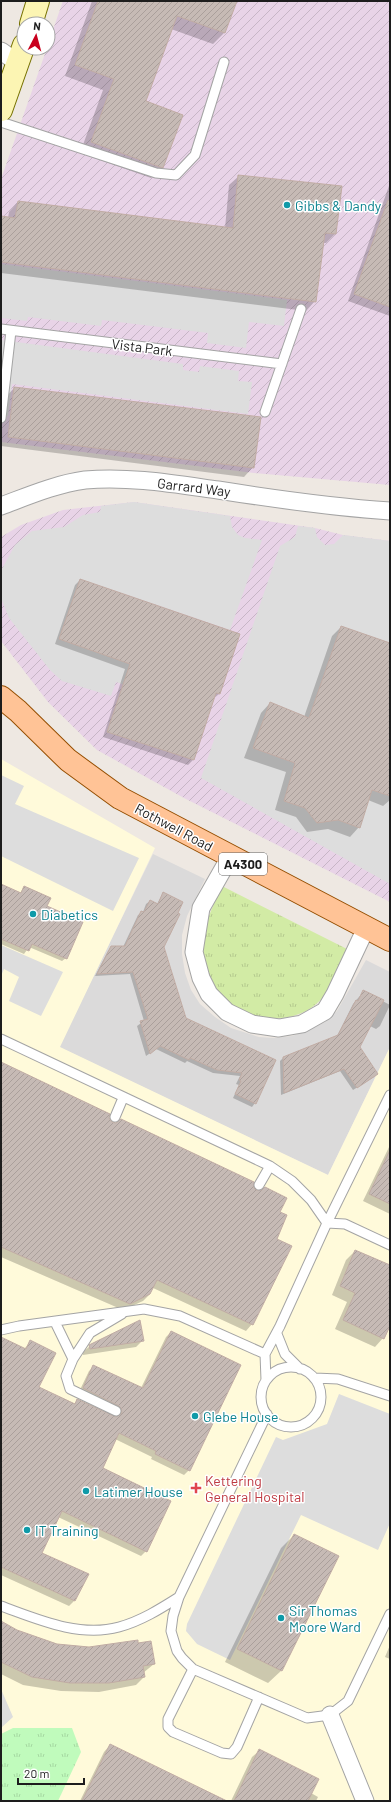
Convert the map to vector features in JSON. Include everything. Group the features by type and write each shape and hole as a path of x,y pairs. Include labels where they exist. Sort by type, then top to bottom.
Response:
{"main road":[{"name":"Rothwell Road","path":"1,685 18,711"},
{"name":"Rothwell Road","path":"1,697 18,711 68,760 120,798 390,940"}],"street":[{"path":"33,16 38,1"},
{"path":"1,110 14,53"},
{"name":"Garrard Way","path":"1,506 53,487 85,480 116,480 168,483 309,503 390,511"},
{"path":"230,857 202,908 194,952 201,978 209,994 227,1012 252,1024 279,1028 302,1024 325,1011 335,994 366,928"},
{"path":"330,1715 365,1801"}],"lane":[{"path":"1,122 156,173 176,175 195,155 224,62"},
{"path":"265,412 301,309"},
{"name":"Vista Park","path":"1,330 282,364"},
{"path":"1,418 11,331"},
{"path":"1,1039 270,1166 292,1181 311,1200 327,1223"},
{"path":"266,1380 265,1354 277,1334 327,1223 390,1095"},
{"path":"115,1117 124,1098"},
{"path":"259,1185 270,1166"},
{"path":"327,1223 345,1224 390,1245"},
{"path":"1,1330 19,1326 144,1309 180,1316 265,1354"},
{"path":"116,1411 70,1389 66,1376 73,1358 90,1333 127,1311"},
{"path":"55,1322 73,1358"},
{"path":"277,1334 285,1354 300,1368 315,1378 320,1386 322,1395 318,1412 311,1420 303,1425 293,1428 283,1426 274,1422 267,1414 261,1397 262,1388 266,1380 273,1373 291,1367 300,1368"},
{"path":"315,1378 338,1379 390,1396"},
{"path":"267,1414 179,1597 173,1616 171,1631 177,1651 193,1668 307,1718 330,1715 348,1701 390,1614"},
{"path":"1,1606 42,1621 64,1627 84,1630 118,1627 139,1620 179,1597"},
{"path":"193,1668 168,1719 168,1727 173,1732 222,1753 231,1754 237,1747 259,1697"}],"shaded area":[{"path":"63,1 390,1 390,485 254,473 1,442 1,179 44,56 56,56 56,21"},
{"path":"1,264 287,300 284,326 249,322 246,348 207,343 208,333 102,320 101,326 28,317 27,321 1,318"},
{"path":"1,340 183,364 183,370 199,372 200,366 239,371 238,381 252,382 248,414 12,384 8,416 1,415"},
{"path":"134,502 315,528 343,535 390,541 390,902 184,798 97,750 48,702 1,641 1,537 21,525 63,510"},
{"path":"134,502 230,516 232,527 238,535 245,538 262,540 230,630 80,579 59,639 208,690 201,710 116,682 111,696 62,681 50,670 9,618 1,598 2,569 15,545 32,531 64,527 83,515 100,512 101,506"},
{"path":"298,526 315,528 317,537 325,545 334,544 343,535 390,541 390,643 341,626 309,718 270,702 253,748 295,763 284,801 305,808 317,823 338,820 372,790 390,796 390,884 201,778 280,546 295,537"},
{"name":"Kettering General Hospital","path":"1,759 155,848 60,1047 328,1175 390,1047 390,1801 1,1801"},
{"path":"1,775 24,786 15,804 139,858 113,911 1,856"},
{"path":"153,854 205,879 187,916 182,935 182,954 185,973 191,990 200,1004 231,1028 259,1037 274,1038 292,1036 307,1031 325,1022 337,1011 366,960 390,972 390,1047 328,1175 59,1047"},
{"path":"1,945 63,972 41,1016 9,1001 19,977 4,969 1,976"},
{"path":"339,1394 390,1414 390,1523 378,1550 301,1515 230,1660 197,1644 186,1631 187,1624 276,1437 283,1440 327,1424"},
{"path":"1,1689 13,1717 1,1728"}],"green space":[{"path":"222,886 349,950 330,989 311,1008 289,1017 265,1018 242,1012 231,1006 219,996 204,968 202,958 202,939 210,912"},
{"path":"13,1728 72,1728 81,1752 58,1801 1,1801 1,1734"}],"building":[{"path":"98,1 237,1 225,33 177,16 146,101 183,115 163,168 91,142 114,79 75,65"},
{"path":"238,175 342,186 336,234 325,233 316,302 1,262 1,216 15,218 18,201 233,228"},
{"path":"388,200 390,201 390,307 354,294"},
{"path":"14,387 261,417 254,468 8,437"},
{"path":"80,579 240,634 220,694 216,693 194,760 107,732 130,664 59,639"},
{"path":"341,626 390,643 390,796 372,790 360,828 338,820 317,823 305,808 284,801 295,763 253,748 270,702 309,718"},
{"name":"Diabetics","path":"1,884 21,893 24,886 51,898 47,906 83,922 67,959 32,944 29,951 1,939"},
{"path":"163,892 183,902 178,913 180,914 164,947 186,1018 276,1060 256,1104 235,1094 241,1081 239,1080 242,1073 217,1070 190,1058 189,1060 160,1046 150,1054 140,1021 148,1019 133,972 97,974 111,946 125,946 141,911 144,912 150,900 158,904"},
{"path":"363,990 384,1000 360,1047 378,1074 357,1088 344,1069 284,1093 283,1057 338,1035 356,1000 358,1001"},
{"path":"1,1062 110,1114 109,1118 112,1122 116,1123 121,1119 254,1182 254,1188 256,1190 262,1190 265,1187 287,1198 280,1212 287,1215 277,1239 292,1246 253,1325 157,1280 150,1294 130,1304 1,1247"},
{"path":"390,1150 390,1204 369,1194"},
{"path":"355,1250 390,1265 390,1326 384,1339 343,1320 355,1293 340,1286"},
{"path":"140,1320 144,1341 90,1349 89,1345"},
{"path":"171,1331 241,1365 190,1471 155,1454 156,1451 119,1433 103,1468 171,1501 147,1552 62,1511 42,1553 89,1574 75,1601 1,1567 1,1337 26,1349 30,1340 56,1353 39,1387 75,1404 77,1399 116,1417 122,1413 119,1406 83,1388 93,1365 143,1388"},
{"name":"Sir Thomas Moore Ward","path":"294,1534 339,1556 282,1671 237,1649"},
{"path":"1,1621 17,1630 57,1644 89,1647 138,1640 138,1643 151,1641 155,1664 143,1666 145,1677 109,1683 70,1683 32,1677 1,1662"},
{"path":"110,1744 227,1801 82,1801"},
{"path":"259,1749 319,1779 308,1801 234,1801"}],"place":[{"name":"Gibbs & Dandy","path":"287,205"},
{"name":"Diabetics","path":"33,914"},
{"name":"Glebe House","path":"195,1416"},
{"name":"Kettering General Hospital","path":"196,1488"},
{"name":"Latimer House","path":"86,1491"},
{"name":"IT Training","path":"27,1530"},
{"name":"Sir Thomas Moore Ward","path":"281,1618"}]}
